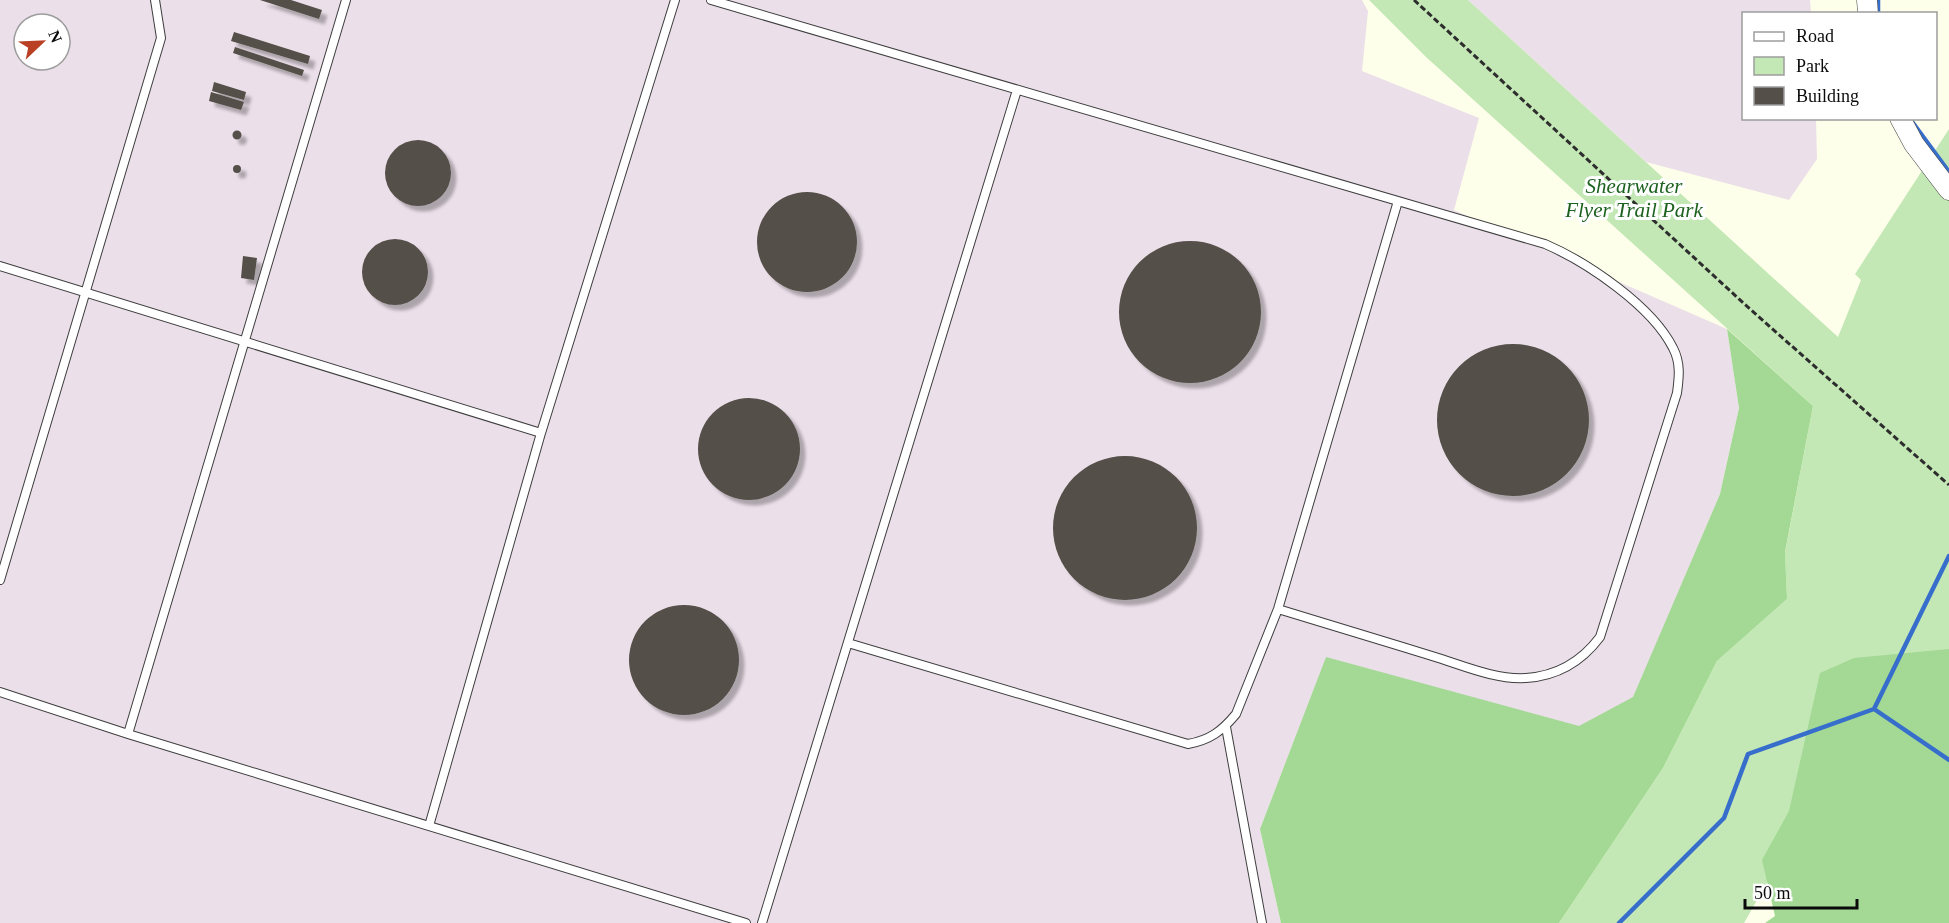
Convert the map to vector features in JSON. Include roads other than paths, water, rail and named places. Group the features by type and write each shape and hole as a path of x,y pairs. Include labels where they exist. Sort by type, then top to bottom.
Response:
{"street":[{"path":"1901,120 1914,144 1949,190"}],"lane":[{"path":"0,580 161,38 155,0"},
{"path":"128,734 346,0"},
{"path":"429,826 541,433 675,0"},
{"path":"711,0 1545,244 1592,268 1653,320 1673,348 1680,370 1677,393 1600,637 1588,653 1577,662 1554,672 1526,678 1489,674 1278,609"},
{"path":"762,923 1017,90"},
{"path":"848,643 1188,744 1208,740 1226,727 1236,714 1278,609 1398,201"},
{"path":"0,266 541,433"},
{"path":"0,692 128,734 746,923"},
{"path":"1226,727 1262,923"}],"waterway":[{"path":"1878,0 1878,12"},
{"path":"1913,123 1949,172"},
{"path":"1619,923 1724,818 1748,754 1874,709 1949,556"},
{"path":"1874,709 1949,760"}],"park label":[{"name":"Shearwater Flyer Trail Park","path":"1634,198"}]}
